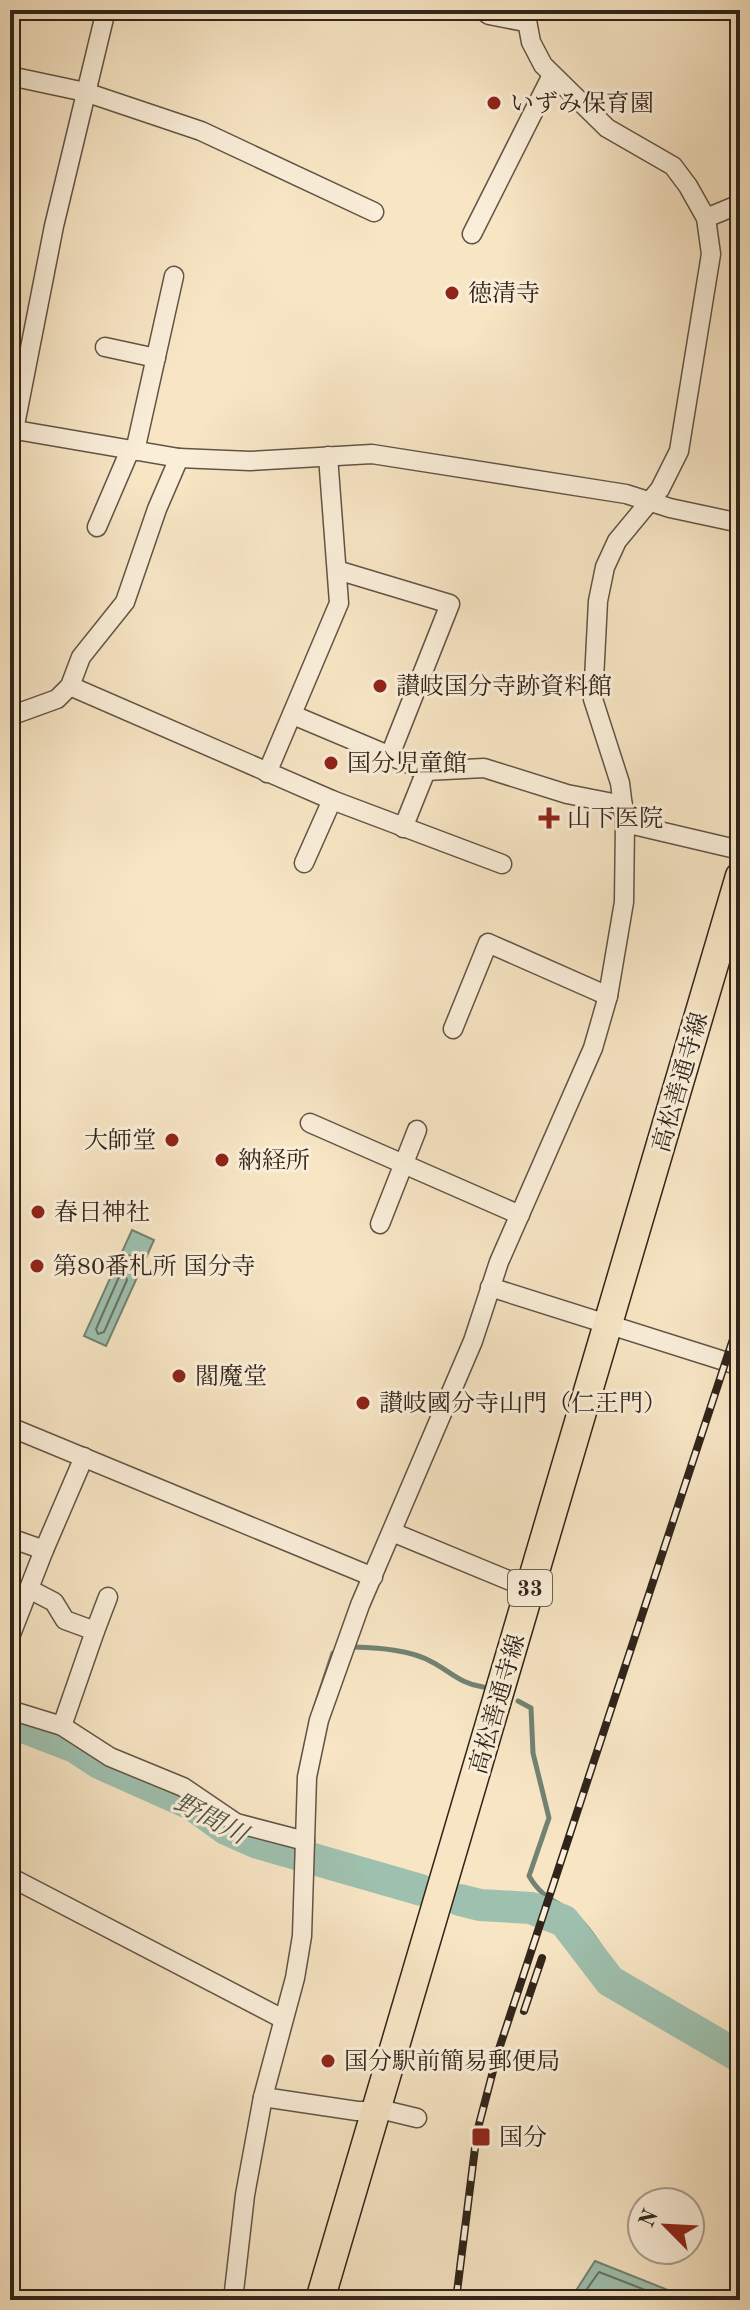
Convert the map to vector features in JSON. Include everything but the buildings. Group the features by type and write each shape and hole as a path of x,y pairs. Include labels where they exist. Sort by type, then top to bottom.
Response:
{"main road":[{"name":"高松善通寺線","path":"320,2300 740,876"}],"street":[{"path":"106,10 54,226 12,429 179,458 250,461 372,454 626,494 740,523"},
{"path":"233,2300 245,2195 263,2097 302,1936 307,1777 319,1720 373,1577 451,1396 490,1287 593,1048 608,996 624,902 624,814 620,783 593,699 598,601 605,567 617,541 650,501 679,451 711,254 706,218 673,166 607,128 552,75 543,65 525,16 489,15 482,10"},
{"path":"472,234 552,75"},
{"path":"10,76 85,92 201,131 374,212"},
{"path":"706,218 740,204"},
{"path":"97,527 132,450 174,276"},
{"path":"105,347 156,358"},
{"path":"267,773 339,603 328,456"},
{"path":"10,716 57,699 70,686 81,657 125,602 157,509 179,458"},
{"path":"337,570 450,604 390,755"},
{"path":"70,686 332,800 502,864"},
{"path":"293,715 426,771 467,772 484,768 740,850"},
{"path":"403,828 426,771"},
{"path":"304,863 332,800"},
{"path":"453,1029 488,943 608,996"},
{"path":"310,1123 520,1215"},
{"path":"380,1224 417,1130"},
{"path":"490,1287 740,1366"},
{"path":"10,1427 373,1577"},
{"path":"10,1637 84,1457"},
{"path":"392,1532 530,1589"},
{"path":"10,1538 44,1550"},
{"path":"29,1589 54,1602 65,1620 95,1631"},
{"path":"62,1726 108,1597"},
{"path":"10,1710 62,1726 110,1757 183,1787 236,1823 305,1852"},
{"path":"10,1877 283,2019"},
{"path":"263,2097 417,2118"}],"water":[{"path":"132,1230 154,1240 106,1346 84,1336 117,1263 128,1267 132,1257 122,1252"},
{"path":"595,2261 693,2300 570,2300"}],"waterway":[{"path":"352,1647 414,1654 462,1680 483,1687"},
{"path":"315,1708 333,1653"},
{"path":"518,1701 531,1708 533,1753 549,1818 529,1876 547,1897 573,1913 587,1928 625,1989"},
{"name":"野間川","path":"10,1722 75,1747 99,1763 193,1805 226,1829 258,1843 421,1890"},
{"name":"野間川","path":"460,1900 480,1905 531,1908 564,1921 610,1981 740,2057"}],"railway":[{"path":"456,2300 477,2132 498,2052 740,1318"},
{"path":"524,2011 542,1958"}],"place":[{"name":"いずみ保育園","path":"494,103"},
{"name":"徳清寺","path":"452,293"},
{"name":"讃岐国分寺跡資料館","path":"380,686"},
{"name":"国分児童館","path":"331,763"},
{"name":"山下医院","path":"549,818"},
{"name":"大師堂","path":"172,1140"},
{"name":"納経所","path":"222,1160"},
{"name":"春日神社","path":"38,1212"},
{"name":"第80番札所 国分寺","path":"37,1266"},
{"name":"閻魔堂","path":"179,1376"},
{"name":"讃岐國分寺山門（仁王門）","path":"363,1403"},
{"name":"国分駅前簡易郵便局","path":"328,2061"},
{"name":"国分","path":"481,2137"}]}
